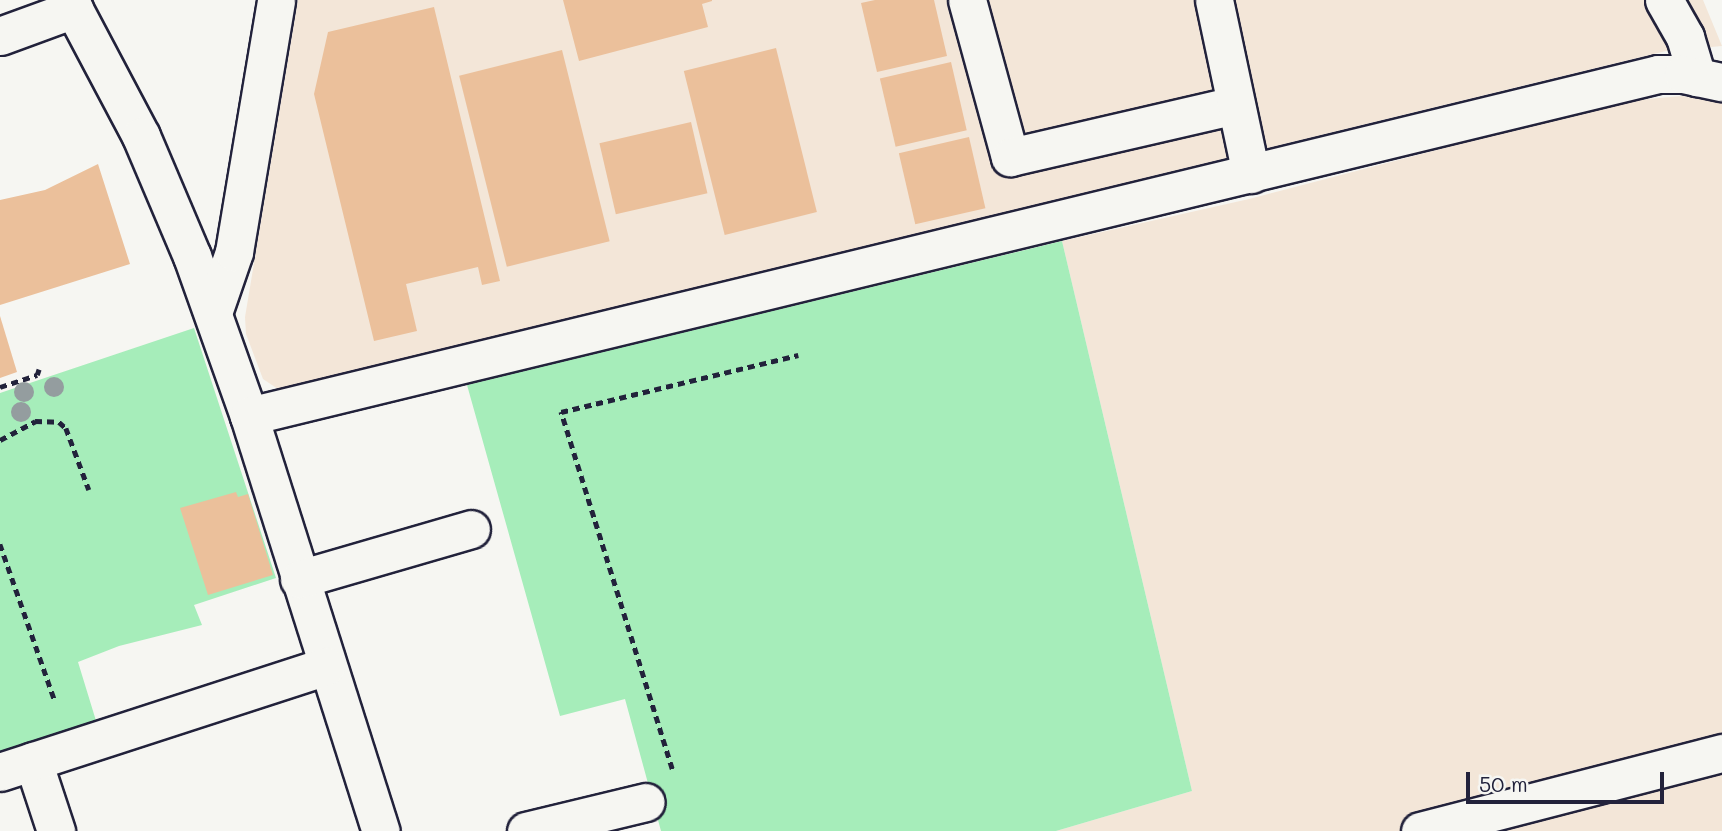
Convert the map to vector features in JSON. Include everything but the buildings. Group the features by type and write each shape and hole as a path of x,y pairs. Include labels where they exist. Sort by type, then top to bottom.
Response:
{"street":[{"path":"212,313 234,252 276,0"},
{"path":"967,0 1010,156 1235,105"},
{"path":"1214,0 1251,174"},
{"path":"1664,0 1709,79"},
{"path":"0,36 72,4 145,146 212,313 249,416 326,666 381,831"},
{"path":"249,416 1658,74 1709,79"},
{"path":"299,579 471,529"},
{"path":"56,831 17,766 326,666"},
{"path":"1420,831 1722,753"},
{"path":"526,831 601,822 646,802"}],"path":[{"path":"672,769 561,412 798,355"},
{"path":"0,387 37,375 39,369"},
{"path":"0,440 35,421 59,422 66,428 89,489"},
{"path":"0,544 55,701"}],"shaded area":[{"path":"298,0 1703,0 1722,46 1666,51 278,389 263,379 246,334 245,317"},
{"path":"1682,96 1722,103 1722,831 1056,831 1192,791 1062,241 1249,199 1625,101"}],"green space":[{"path":"1062,241 1192,791 1056,831 661,831 625,699 560,716 467,385"},
{"path":"194,328 276,578 194,605 202,625 119,646 78,662 97,724 0,755 0,393"}]}
